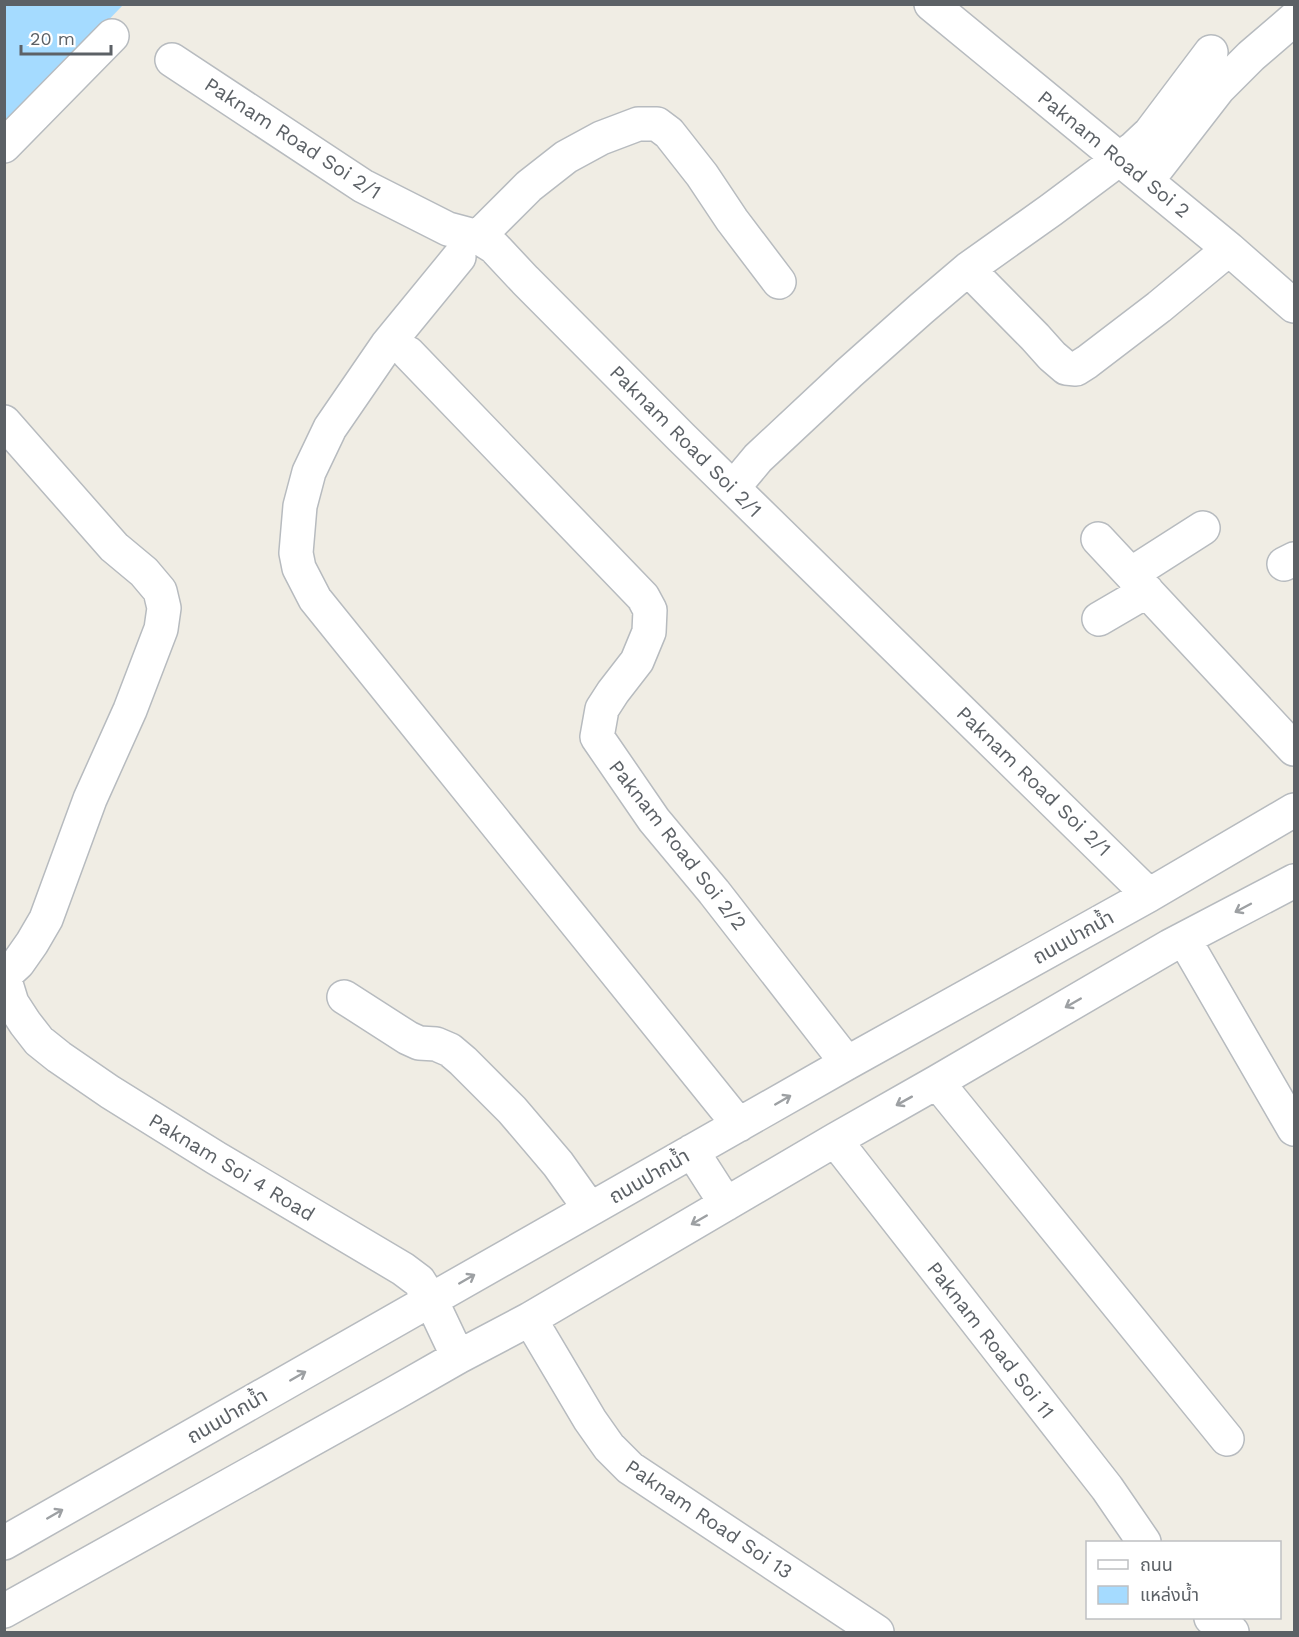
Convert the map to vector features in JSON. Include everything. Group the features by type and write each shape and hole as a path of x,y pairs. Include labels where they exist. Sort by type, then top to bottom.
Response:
{"street":[{"name":"Paknam Road Soi 2","path":"931,4 1229,249 1294,306"},
{"path":"1147,182 1219,88 1251,56 1294,19"},
{"path":"4,146 112,36"},
{"path":"733,488 758,458 840,380 968,269 1052,210 1150,133 1210,52"},
{"name":"Paknam Road Soi 2/1","path":"172,60 363,186 448,230 468,247 494,247 733,488 1149,894"},
{"path":"739,1125 315,599 299,568 296,553 300,506 309,472 330,428 387,345 468,247 529,186 566,158 601,138 638,124 657,124 669,133 779,282"},
{"path":"968,269 1052,356 1066,368 1076,369 1087,363 1229,249"},
{"name":"Paknam Road Soi 2/2","path":"408,353 643,597 650,610 649,632 637,661 602,710 597,737 654,820 714,892 847,1064"},
{"path":"4,422 114,547 144,572 160,591 164,608 158,639 130,710 90,800 46,919 18,963 4,977"},
{"path":"1099,619 1203,528"},
{"path":"1098,539 1294,749"},
{"name":"ถนนปากน้ำ","path":"4,1543 1294,810"},
{"path":"4,1611 531,1318 1184,939 1294,881"},
{"path":"1184,939 1294,1129"},
{"name":"Paknam Soi 4 Road","path":"4,977 12,1003 25,1023 39,1041 59,1057 206,1152 403,1269 419,1281 432,1300 458,1357"},
{"path":"344,997 408,1038 419,1043 436,1044 464,1060 512,1110 558,1164 590,1209"},
{"path":"937,1083 1227,1439"},
{"name":"Paknam Road Soi 11","path":"835,1140 1107,1488 1143,1541"},
{"path":"692,1151 726,1204"},
{"name":"Paknam Road Soi 13","path":"531,1318 590,1420 609,1447 630,1468 877,1632"},
{"path":"1214,1619 1232,1632"}],"water":[{"path":"5,5 123,5 5,127"}]}
